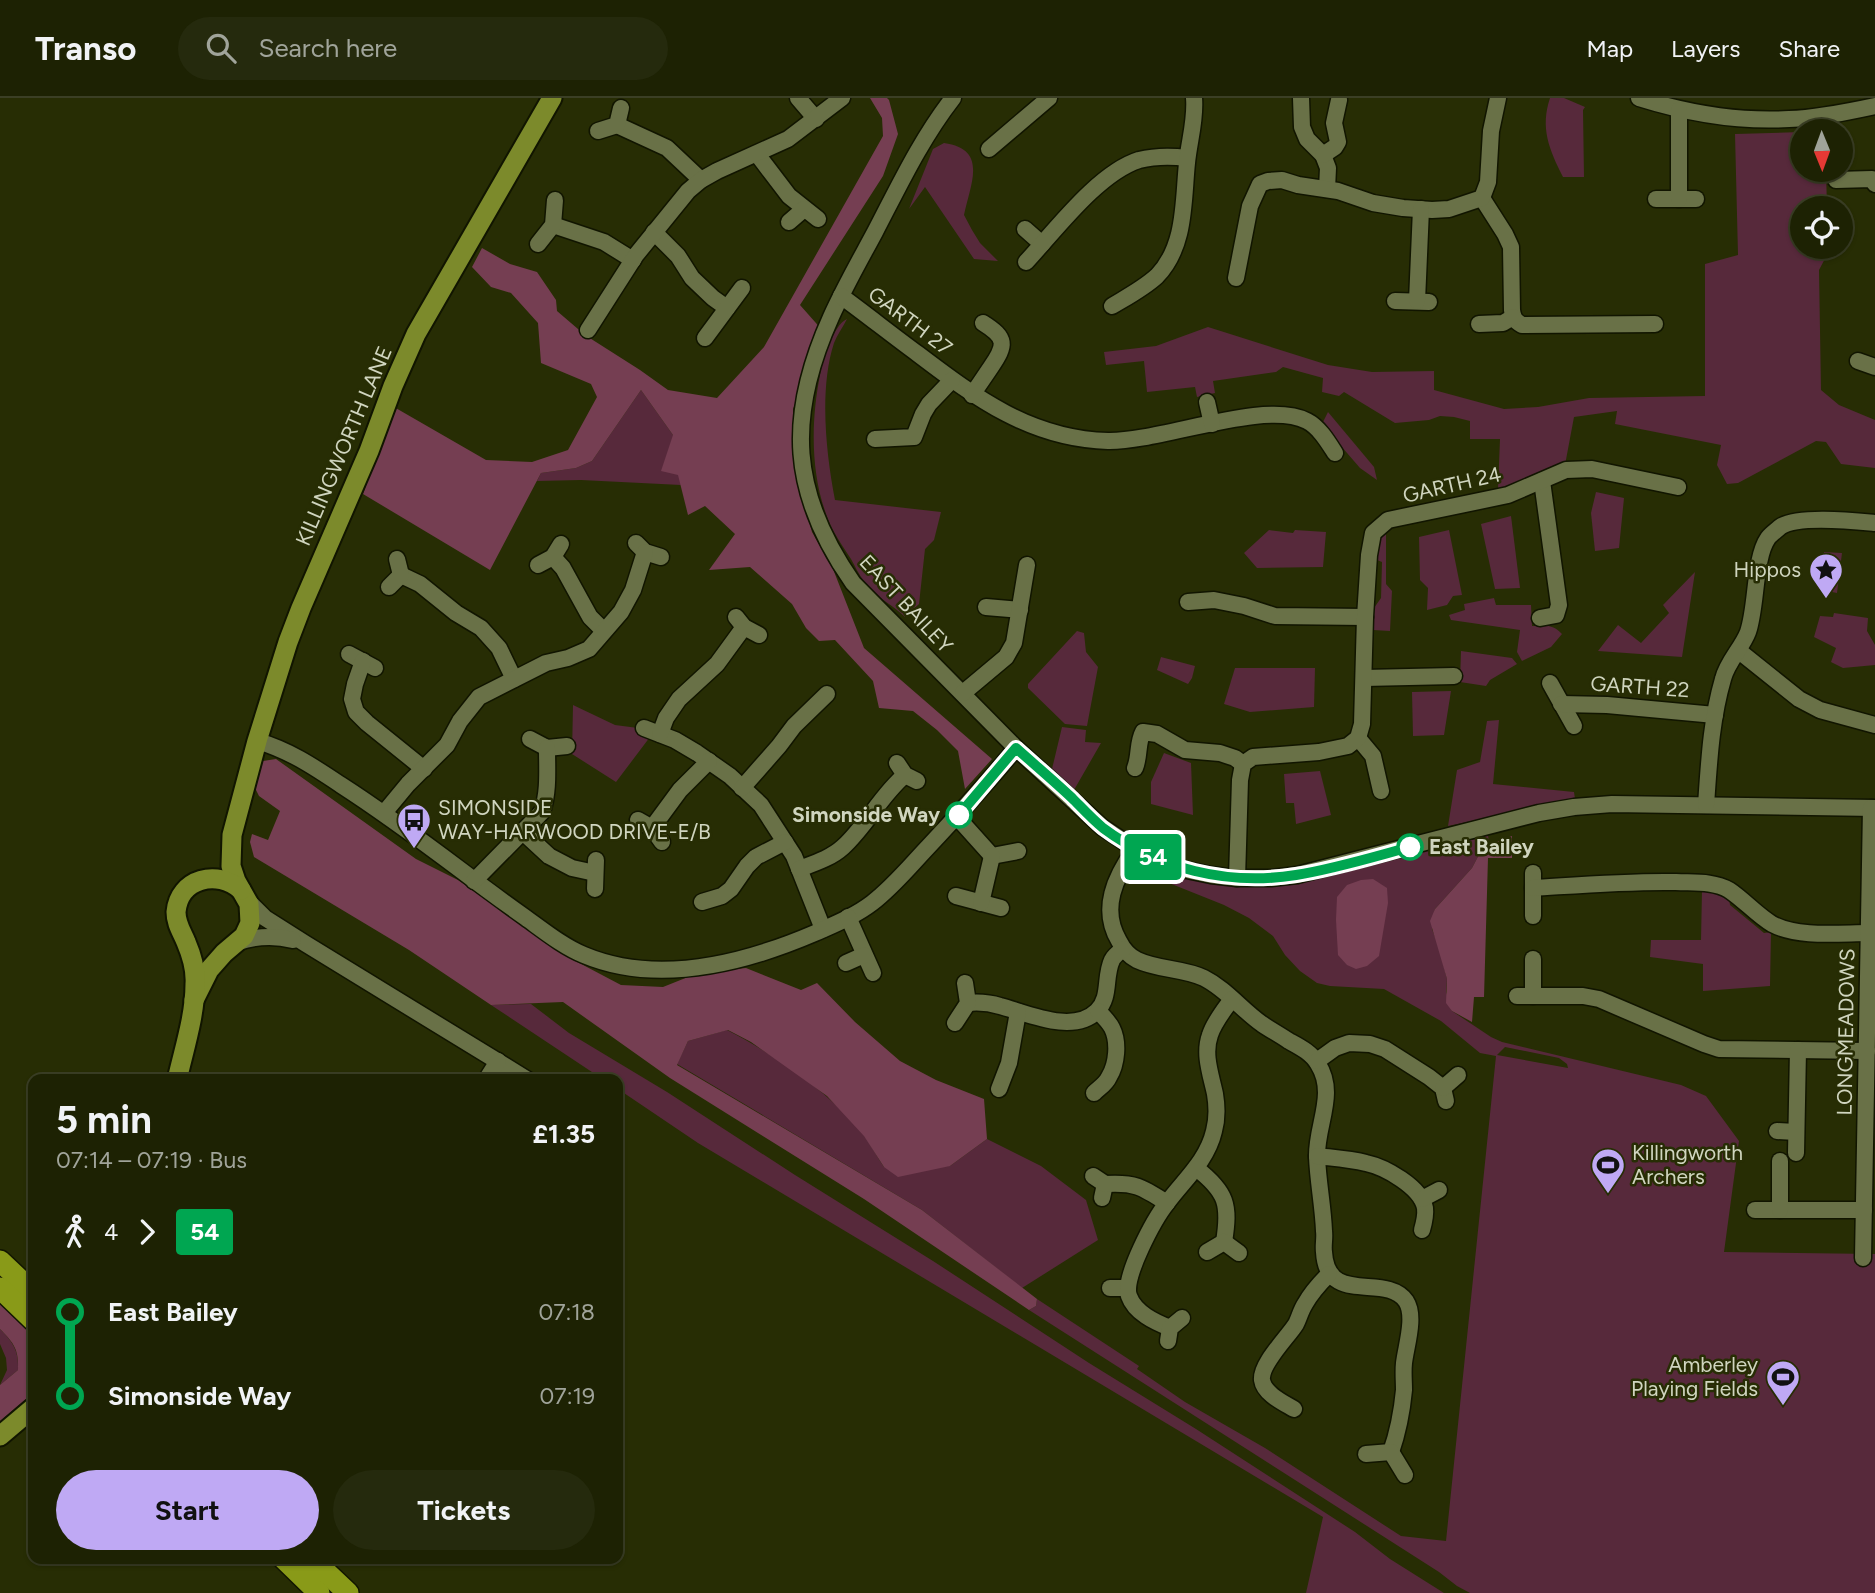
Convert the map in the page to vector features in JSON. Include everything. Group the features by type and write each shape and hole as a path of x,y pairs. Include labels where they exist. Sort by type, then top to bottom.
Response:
{"highway":[{"path":"0,1261 28,1287"},
{"path":"0,1288 28,1315"},
{"path":"289,1564 319,1593"},
{"path":"317,1564 348,1593"}],"main road":[{"name":"KILLINGWORTH LANE","path":"232,835 257,741 288,642 369,451 405,357 552,98"},
{"path":"200,881 232,835"},
{"path":"194,1000 209,970 244,936 250,923 250,909 236,881 232,866 232,835"},
{"path":"178,1074 194,1000 194,968 177,921 177,906 184,892 209,878 223,879 236,886 244,895"},
{"path":"184,938 192,946 206,951 220,951 234,945"},
{"path":"0,1436 28,1412"}],"street":[{"path":"797,98 816,119"},
{"path":"588,330 604,319 633,260 688,191 701,180 788,139 842,98"},
{"name":"EAST BAILEY","path":"953,98 927,133 831,316 813,361 803,401 803,472 811,505 824,536 853,583 1016,748 1102,827 1135,849 1182,869 1237,878 1271,878 1297,875 1539,813 1574,807 1612,804 1873,808"},
{"path":"989,149 1015,136 1049,98"},
{"path":"1112,306 1145,295 1177,246 1195,112 1194,98"},
{"path":"1301,98 1302,127 1307,139 1323,155 1328,168 1327,189"},
{"path":"1482,198 1488,182 1491,131 1497,98"},
{"path":"1639,98 1679,110 1753,119 1790,119 1875,106"},
{"path":"1323,155 1338,142 1334,123 1339,100"},
{"path":"617,125 621,108"},
{"path":"1678,200 1679,110"},
{"path":"598,131 617,125 667,148 701,180"},
{"path":"757,154 789,196 818,219"},
{"path":"1026,262 1082,200 1111,175 1137,161 1171,156 1187,158"},
{"path":"1853,180 1872,179 1875,184"},
{"path":"1232,270 1250,206 1260,184 1268,181 1282,180 1338,191 1373,203 1421,209 1449,209 1482,198"},
{"path":"1482,198 1511,247 1513,317 1522,326 1655,324"},
{"path":"1656,200 1696,199"},
{"path":"538,244 553,225 555,200"},
{"path":"789,222 804,209"},
{"path":"1395,301 1423,302 1421,209"},
{"path":"553,225 604,242 633,260"},
{"path":"1025,229 1042,244"},
{"path":"654,232 678,256 692,278 727,308"},
{"path":"705,338 743,288"},
{"name":"GARTH 27","path":"841,296 972,395 1032,426 1083,439 1109,441 1154,436 1276,414 1308,421 1323,435 1335,453"},
{"path":"1479,324 1503,323 1513,317"},
{"path":"972,395 1002,351 1002,340 996,331 983,323"},
{"path":"1858,361 1875,367"},
{"name":"GARTH 27","path":"875,438 914,437 929,404 952,380"},
{"path":"1207,402 1212,424"},
{"name":"GARTH 24","path":"1358,738 1362,724 1369,555 1373,533 1388,520 1499,497 1566,470 1584,468 1678,487"},
{"path":"1540,618 1556,615 1559,606 1542,481"},
{"name":"GARTH 22","path":"1706,806 1712,731 1723,676 1748,632 1762,553 1769,538 1782,526 1801,521 1875,523"},
{"path":"384,813 447,746 460,721 479,697 546,663 568,659 589,649 621,612 633,590 647,551"},
{"path":"550,555 563,568 590,617 604,631"},
{"path":"397,559 395,581 420,584 456,613 481,628 499,648 514,679"},
{"path":"963,693 1006,657 1014,643 1027,565"},
{"path":"1188,602 1214,600 1275,616 1365,617"},
{"path":"986,607 1020,610"},
{"path":"660,734 666,718 679,699 717,664 740,622 759,635"},
{"path":"1739,651 1800,699 1821,710 1875,725"},
{"path":"362,661 352,699 356,712 424,769"},
{"path":"1364,678 1454,677"},
{"name":"GARTH 22","path":"1550,683 1574,726"},
{"path":"742,788 794,726 818,714 827,694"},
{"name":"GARTH 22","path":"1561,704 1620,706 1715,715"},
{"path":"644,728 675,740 709,761 730,776 761,805 799,869 824,929"},
{"path":"1135,768 1139,758 1139,739 1143,732 1157,734 1185,750 1220,753 1243,764"},
{"path":"1237,878 1240,780 1243,764 1253,757 1319,752 1348,746 1358,738 1373,756 1381,791"},
{"path":"530,739 547,748 567,746"},
{"path":"257,741 298,756 384,813 544,931 582,954 631,969 685,968 724,963 764,953 848,918 871,904 892,886 957,817 1016,748"},
{"path":"474,881 542,812 546,800 547,748"},
{"path":"662,842 645,824 709,761"},
{"path":"799,869 825,860 842,848 861,828 892,786 906,773"},
{"name":"LONGMEADOWS","path":"1863,1258 1870,1133 1867,1051 1871,1000 1869,933 1873,808"},
{"path":"957,817 992,856"},
{"path":"523,832 549,856 572,868 595,874"},
{"path":"702,902 727,903 731,889 747,866 785,842"},
{"path":"1135,849 1118,877 1109,904 1109,916 1123,949 1136,960 1205,979 1262,1024 1306,1051 1317,1061 1326,1084 1327,1097 1317,1156 1324,1252 1329,1274 1352,1285 1386,1289 1404,1298 1409,1309 1410,1333 1404,1364 1404,1390 1399,1428 1391,1452 1405,1475"},
{"path":"992,856 1018,850"},
{"path":"981,903 992,856"},
{"path":"1533,916 1533,880 1709,883 1729,890 1780,927 1807,933 1869,933"},
{"path":"244,895 265,918 519,1074"},
{"path":"956,896 1001,908"},
{"path":"848,918 873,973"},
{"path":"234,945 267,936 306,944"},
{"path":"968,1003 998,1005 1059,1022 1081,1020 1098,1010 1106,998 1113,958 1123,949"},
{"path":"846,963 864,955"},
{"path":"1533,959 1525,996 1583,996 1599,999 1719,1049 1867,1051"},
{"path":"955,1023 968,1003 965,983"},
{"path":"1173,1329 1143,1314 1128,1295 1128,1288 1131,1272 1146,1237 1167,1203 1196,1168 1214,1134 1215,1096 1209,1071 1209,1036 1233,999"},
{"path":"1094,1093 1113,1085 1116,1042 1111,1026 1098,1010"},
{"path":"999,1090 1002,1061 1018,1012"},
{"path":"1317,1061 1335,1048 1349,1043 1370,1044 1385,1049 1429,1077 1445,1094 1458,1075"},
{"path":"1796,1153 1798,1050"},
{"path":"490,1074 498,1061"},
{"path":"1777,1131 1796,1132"},
{"path":"1317,1156 1370,1164 1399,1178 1422,1199 1425,1209 1422,1230"},
{"path":"1780,1161 1780,1210"},
{"path":"1196,1168 1217,1188 1227,1204 1224,1242"},
{"path":"1100,1186 1124,1183 1136,1185 1167,1203"},
{"path":"1422,1199 1439,1190"},
{"path":"1755,1210 1864,1210"},
{"path":"1207,1252 1224,1242"},
{"path":"1224,1242 1239,1253"},
{"path":"1294,1409 1254,1382 1295,1325 1306,1302 1329,1274"},
{"path":"1404,1298 1417,1287"},
{"path":"1110,1288 1128,1288"},
{"path":"1366,1454 1391,1452"}],"shaded area":[{"path":"870,98 889,100 898,134 883,176 800,305 823,331 793,409 795,468 812,532 833,569 864,648 992,759 965,789 958,751 913,711 879,708 873,681 835,640 819,641 806,628 792,604 750,567 709,570 735,534 705,506 688,515 678,475 661,471 673,435 641,390 592,461 576,468 541,473 490,570 363,494 394,407 486,460 532,462 568,450 597,397 591,384 541,363 538,323 511,293 491,287 472,267 482,248 510,264 537,272 556,300 557,311 585,335 668,390 717,398 764,347 883,136 882,118"},
{"path":"1550,98 1564,98 1585,107 1584,177 1563,177 1554,157 1546,129"},
{"path":"1790,132 1790,182 1826,182 1827,196 1790,196 1790,259 1825,259 1819,270 1821,390 1839,405 1875,420 1875,468 1841,464 1826,442 1816,441 1738,483 1727,484 1717,465 1721,445 1615,424 1617,411 1574,417 1565,465 1498,489 1500,439 1470,439 1470,421 1440,416 1429,420 1395,423 1344,392 1339,396 1322,392 1323,378 1283,367 1276,372 1213,381 1215,393 1197,397 1195,387 1147,392 1144,361 1106,365 1104,352 1156,346 1208,327 1328,365 1372,372 1434,371 1434,390 1504,409 1538,407 1589,398 1705,396 1705,264 1738,255 1735,134"},
{"path":"944,143 958,147 967,153 972,161 972,181 964,215 980,243 998,261 974,259 925,187 909,209 933,149"},
{"path":"847,319 834,343 829,361 825,400 829,462 835,500 941,512 934,540 925,549 919,604 905,617 872,590 861,577 826,514 816,475 814,435 820,375 833,335"},
{"path":"641,390 673,435 681,485 581,480 537,481 541,473 576,468 592,461"},
{"path":"1328,412 1374,467 1377,480 1360,468 1322,424"},
{"path":"1596,492 1624,498 1619,548 1595,551 1591,513"},
{"path":"1511,516 1520,588 1495,589 1481,524"},
{"path":"1269,530 1293,533 1295,530 1326,532 1323,567 1257,568 1244,553"},
{"path":"1449,530 1462,595 1453,596 1447,605 1427,610 1428,588 1420,580 1419,537"},
{"path":"1386,532 1386,584 1392,591 1390,631 1373,630 1374,608 1381,598 1382,562 1377,560 1377,548"},
{"path":"1824,552 1842,553 1837,593 1827,591 1827,587 1821,586 1812,574 1813,559 1823,560"},
{"path":"1695,572 1682,657 1598,651 1618,625 1641,643 1669,613 1663,605"},
{"path":"1494,598 1496,605 1531,605 1532,626 1548,626 1562,634 1551,647 1522,661 1517,652 1520,630 1451,620 1449,615 1465,610 1464,604"},
{"path":"1834,613 1868,618 1867,631 1875,645 1875,665 1843,668 1831,662 1836,648 1814,637 1820,616 1833,617"},
{"path":"1077,631 1084,633 1086,652 1098,667 1087,726 1065,724 1028,688 1028,684"},
{"path":"1461,651 1512,658 1517,664 1490,680 1486,686 1460,682"},
{"path":"1161,657 1195,666 1188,684 1157,670"},
{"path":"1235,668 1315,668 1314,707 1250,712 1224,704"},
{"path":"1451,691 1444,735 1413,736 1412,692"},
{"path":"573,705 615,725 638,728 650,737 616,782 572,754"},
{"path":"1499,720 1493,784 1574,792 1575,799 1448,826 1457,770 1480,762 1487,721"},
{"path":"1062,727 1086,730 1085,742 1101,743 1074,790 1052,769"},
{"path":"1164,753 1191,763 1193,815 1151,804 1151,782"},
{"path":"276,759 416,859 458,880 566,956 621,985 663,987 698,973 746,968 801,990 817,983 855,1022 900,1061 936,1080 984,1099 987,1139 950,1166 898,1177 884,1167 864,1136 827,1096 751,1042 728,1030 688,1041 677,1065 922,1210 1037,1299 1036,1306 1029,1310 864,1199 670,1078 563,1002 491,1005 409,950 254,857 250,842 252,834 268,840 280,811 259,796 255,788 263,761"},
{"path":"1320,771 1331,815 1296,824 1294,803 1286,803 1284,774"},
{"name":"Amberley Playing Fields","path":"1488,835 1489,843 1483,847 1472,868 1435,909 1432,929 1447,979 1446,992 1452,1011 1502,1042 1681,1085 1706,1096 1739,1141 1724,1252 1875,1254 1875,1593 1470,1593 1029,1310 1036,1306 1037,1299 1139,1366 1137,1369 1185,1402 1265,1448 1401,1536 1446,1541 1496,1056 1480,1053 1441,1021 1384,989 1317,983 1300,971 1285,955 1273,936 1249,918 1224,905 1139,871 1149,863 1283,884 1344,872","holes":["1505,1047 1559,1058 1568,1068 1497,1055"]},
{"path":"1512,836 1512,858 1488,858 1484,997 1474,997 1472,1022 1452,1011 1446,1003 1447,979 1430,921 1435,909 1472,868 1483,847"},
{"path":"1373,879 1387,888 1388,903 1379,956 1367,966 1356,969 1347,965 1338,955 1337,897 1347,885"},
{"path":"1702,890 1722,892 1729,898 1730,905 1764,933 1771,932 1770,986 1703,991 1703,964 1650,957 1651,940 1701,940"},
{"path":"531,1004 569,1033 667,1092 1196,1429 1444,1593 1306,1593 1323,1517 698,1143 623,1092 623,1074 595,1074 491,1005"},
{"path":"727,1030 764,1051 819,1090 851,1119 884,1167 950,1166 987,1139 1041,1166 1086,1200 1098,1240 1022,1288 922,1210 677,1064 688,1041"},
{"path":"0,1301 28,1327 28,1397 0,1421 0,1385 18,1370 18,1357 15,1347 0,1329"},
{"path":"0,1329 14,1347 18,1370 0,1385 7,1370 6,1358 0,1344"}],"bus line":[{"name":"54","path":"959,815 1016,748 1102,827 1135,849 1182,869 1237,878 1271,878 1297,875 1410,847"}],"place":[{"name":"Hippos","path":"1826,600"},
{"name":"Simonside Way","path":"959,815"},
{"name":"East Bailey","path":"1410,847"},
{"name":"SIMONSIDE WAY-HARWOOD DRIVE-E/B","path":"414,850"},
{"name":"Killingworth Archers","path":"1608,1195"},
{"name":"Amberley Playing Fields","path":"1783,1407"}]}
